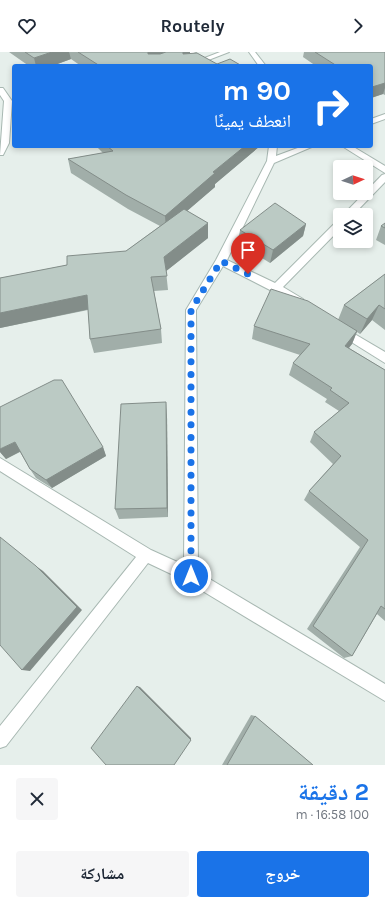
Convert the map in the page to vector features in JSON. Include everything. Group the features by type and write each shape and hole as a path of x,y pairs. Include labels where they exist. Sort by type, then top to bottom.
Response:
{"street":[{"path":"160,64 193,52"},
{"path":"193,64 226,52"},
{"path":"252,52 261,64"},
{"path":"0,90 8,101 5,123 5,143 0,153"},
{"path":"373,121 385,116"},
{"path":"191,576 191,310 221,261 271,161 273,148"},
{"path":"271,161 305,148"},
{"path":"349,148 385,170"},
{"path":"355,208 385,177"},
{"path":"276,288 333,230"},
{"path":"221,261 276,288 308,308"},
{"path":"334,325 385,358"},
{"path":"0,464 146,555 191,576 385,693"},
{"path":"0,740 146,555"}],"building":[{"path":"25,52 52,52 34,58"},
{"path":"78,52 148,52 148,54 160,54 166,52 183,52 183,54 197,53 217,64 97,64"},
{"path":"315,52 385,52 385,83 373,86 373,64 334,64"},
{"path":"230,59 239,64 217,64"},
{"path":"109,148 243,148 213,172 215,173 165,216 126,195 68,159 113,151"},
{"path":"275,203 306,224 273,250 240,230"},
{"path":"184,209 208,223 164,257 167,276 151,277 161,329 90,339 87,295 0,313 0,278 67,265 67,256 126,251"},
{"path":"385,274 385,309 379,305 367,319 344,305"},
{"path":"271,289 308,301 357,331 345,346 385,370 385,609 381,606 352,656 313,626 368,540 309,491 341,456 314,432 349,403 330,390 332,388 293,363 310,344 254,326"},
{"path":"54,380 62,380 103,447 46,480 30,469 15,442 0,449 0,407"},
{"path":"166,402 167,508 115,509 121,404"},
{"path":"0,537 36,566 77,607 22,670 0,645"},
{"path":"137,686 191,740 174,765 106,765 91,748"},
{"path":"255,716 313,765 227,765"}],"route":[{"path":"191,576 191,310 221,261 248,274"}]}
